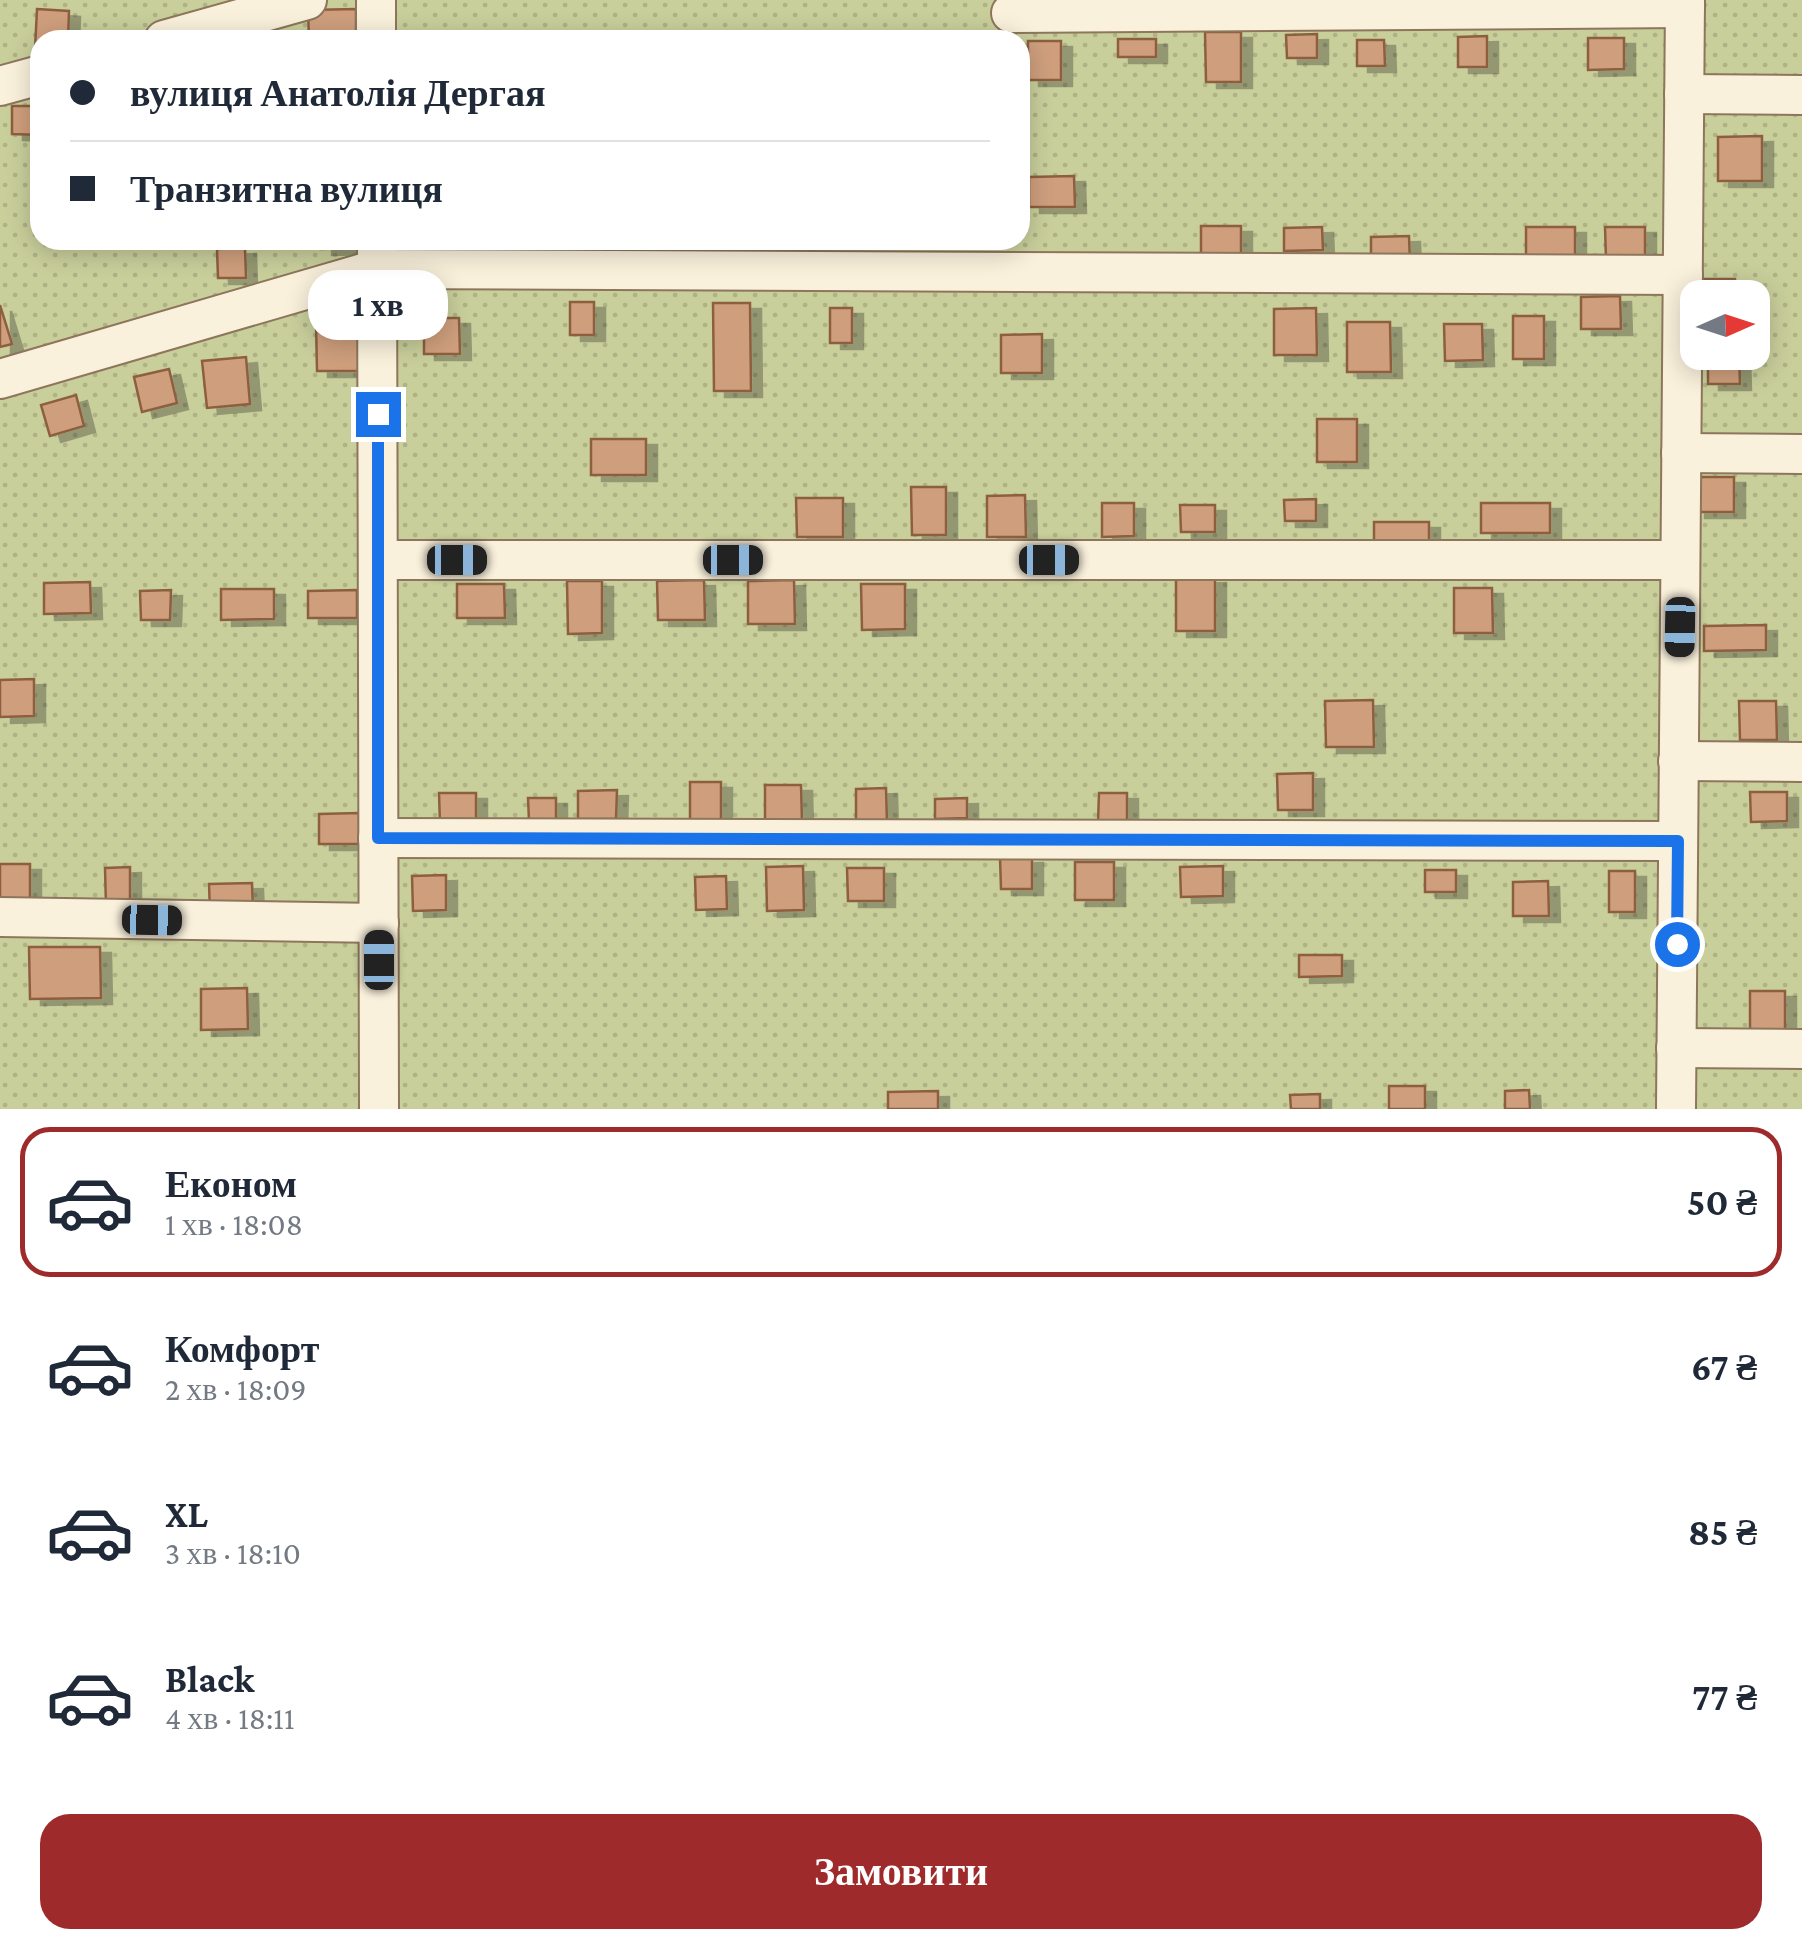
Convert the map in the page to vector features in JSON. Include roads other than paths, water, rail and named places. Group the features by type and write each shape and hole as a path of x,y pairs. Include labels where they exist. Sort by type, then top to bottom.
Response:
{"street":[{"path":"200,30 307,0"},
{"path":"376,0 376,30"},
{"path":"1012,12 1685,4 1676,1109"},
{"path":"0,86 30,77"},
{"path":"1684,94 1802,95"},
{"path":"0,379 377,255 1683,274"},
{"path":"377,255 380,1109"},
{"path":"1681,454 1802,454"},
{"path":"378,560 1680,560"},
{"path":"1678,761 1802,762"},
{"path":"378,838 1678,841"},
{"path":"0,917 379,923"},
{"path":"1676,1048 1802,1050"}]}
